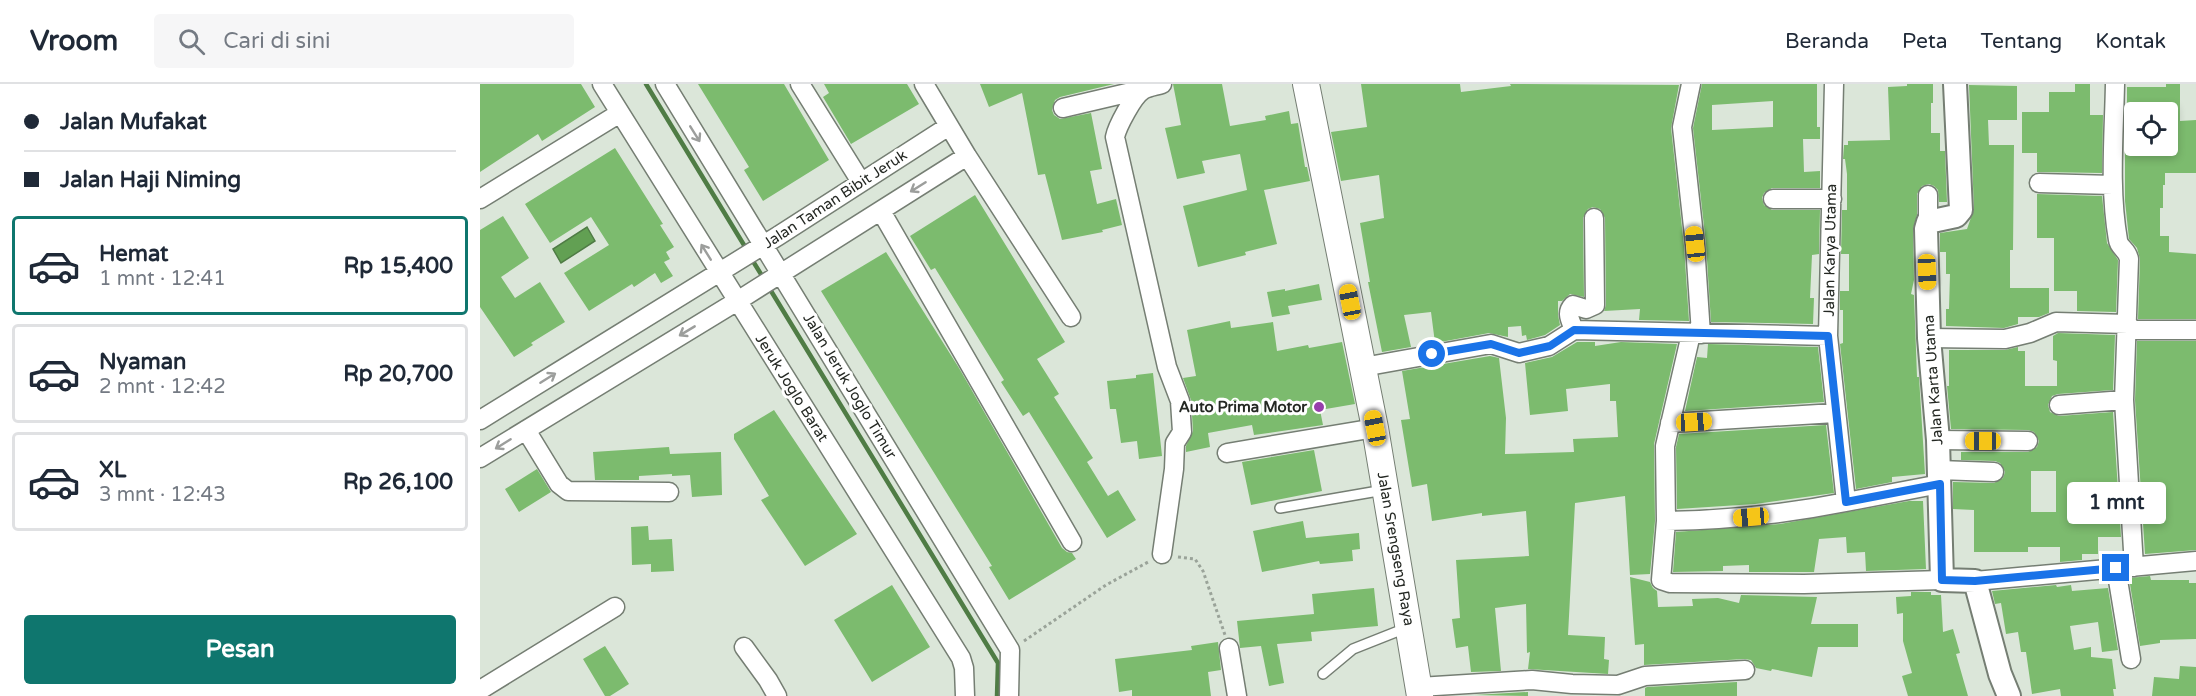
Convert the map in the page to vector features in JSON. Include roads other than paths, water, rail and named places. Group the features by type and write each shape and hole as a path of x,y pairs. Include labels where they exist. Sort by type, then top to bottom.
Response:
{"main road":[{"name":"Jalan Srengseng Raya","path":"1306,84 1375,428 1420,692"}],"street":[{"name":"Jeruk Joglo Barat","path":"602,84 961,658 965,675 965,696"},
{"name":"Jalan Jeruk Joglo Timur","path":"664,84 782,273 1010,650 1009,696"},
{"path":"800,84 861,182"},
{"path":"924,84 967,156 1071,317"},
{"path":"1063,108 1162,84"},
{"path":"1691,84 1682,127 1695,244 1696,334 1670,423 1664,461 1666,521 1661,580 1670,583 1804,584 1975,581 2196,561"},
{"name":"Jalan Karya Utama","path":"1834,84 1828,336 1846,502"},
{"path":"1928,195 1928,222 1956,216 1961,210 1955,84"},
{"path":"2115,84 2113,185 2118,242 2127,250 2129,259 2124,400 2125,568 2132,659"},
{"path":"1144,89 1137,95 1119,123 1115,137 1167,367 1180,401 1182,432 1175,443 1174,469 1162,554"},
{"path":"480,199 620,113"},
{"name":"Jalan Taman Bibit Jeruk","path":"480,420 721,272 949,126"},
{"path":"480,458 738,301 967,156"},
{"path":"2038,183 2113,185"},
{"path":"1773,199 1832,199"},
{"path":"881,211 1072,542"},
{"path":"1574,330 1568,313 1569,309 1573,305 1586,309 1595,305 1594,218"},
{"name":"Jalan Karta Utama","path":"1928,222 1926,229 1929,338 1939,477"},
{"path":"1929,338 2005,339 2023,335 2056,322 2196,330"},
{"path":"1363,367 1491,344 1519,353 1550,346 1574,330 1828,336"},
{"path":"2059,405 2124,400"},
{"path":"1670,423 1835,413"},
{"path":"1227,453 1375,428"},
{"path":"526,430 559,484 568,491 669,492"},
{"path":"1938,440 2028,441"},
{"path":"1666,521 1771,515 1846,502 1939,477 1994,472"},
{"path":"1939,477 1942,580"},
{"path":"1975,581 2000,674 2009,696"},
{"path":"480,690 615,607"},
{"path":"744,647 777,696"},
{"path":"1229,648 1237,696"},
{"path":"1420,692 1532,680 1618,686 1645,676 1745,670"}],"lane":[{"path":"1280,508 1386,489"},
{"path":"1323,674 1353,649 1409,627"}],"waterway":[{"path":"646,84 747,250"},
{"path":"751,258 764,279"},
{"path":"768,286 998,663 997,696"}],"place":[{"name":"Auto Prima Motor","path":"1319,407"}]}
